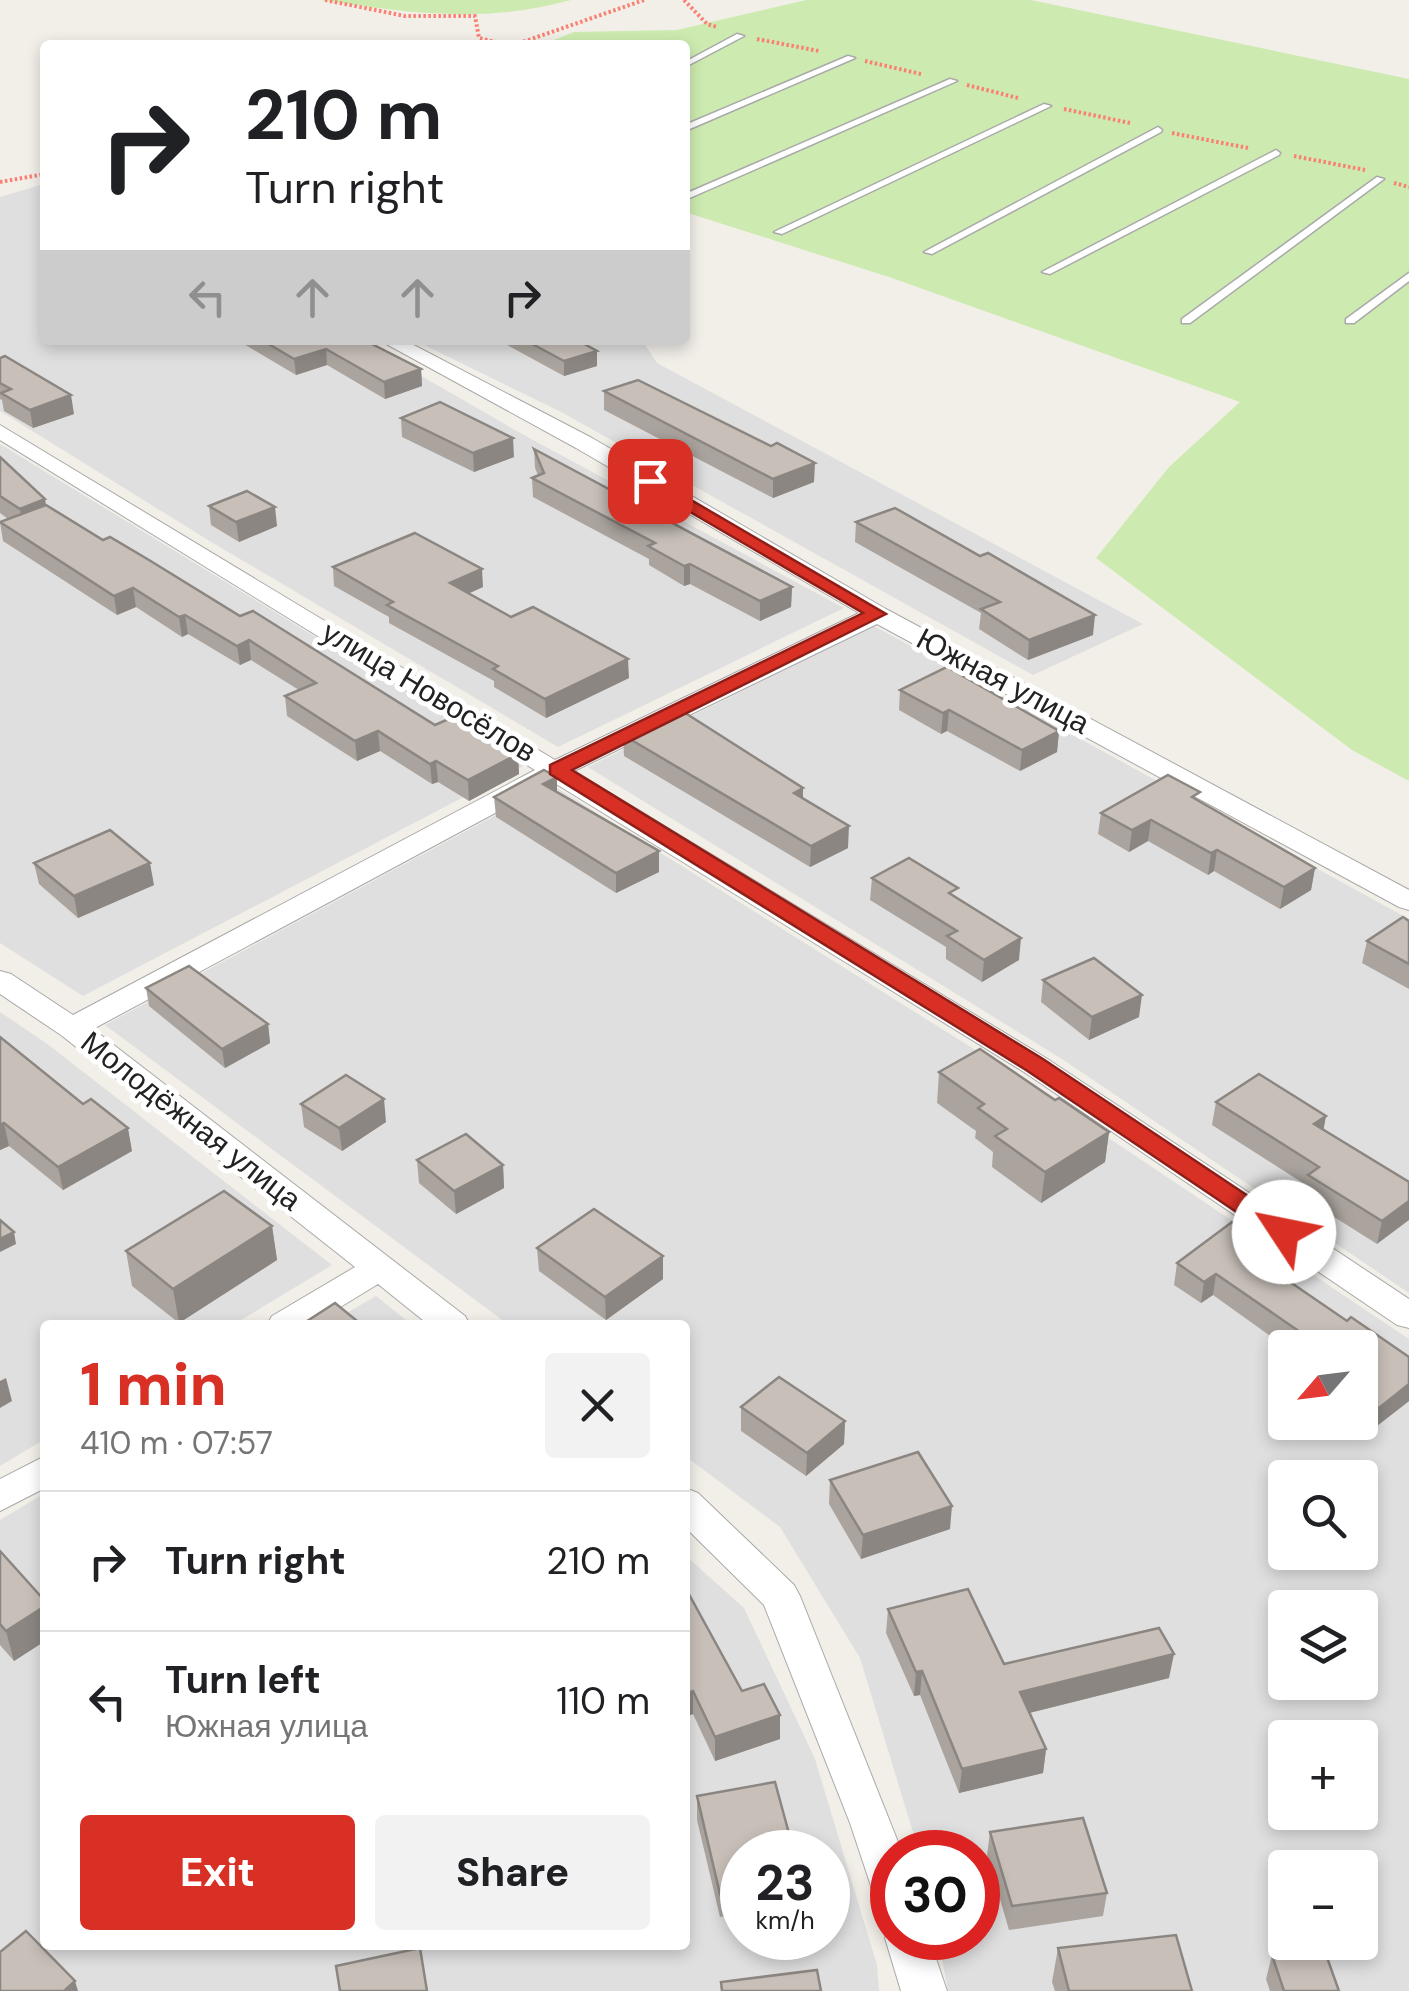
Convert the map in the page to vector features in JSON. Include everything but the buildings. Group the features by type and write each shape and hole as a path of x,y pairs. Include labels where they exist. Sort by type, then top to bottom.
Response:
{"street":[{"name":"Южная улица","path":"398,345 584,443 877,614 1409,900"},
{"name":"улица Новосёлов","path":"0,431 1035,1064 1409,1316"},
{"path":"72,1028 557,769 877,614"},
{"name":"Молодёжная улица","path":"0,980 72,1028 447,1320"},
{"path":"292,1320 379,1268"},
{"path":"0,1497 40,1473"},
{"path":"690,1508 780,1596 873,1830"},
{"path":"914,1960 924,1991"}],"lane":[{"path":"690,62 740,36"},
{"path":"690,126 850,58"},
{"path":"690,195 953,81"},
{"path":"779,232 1047,106"},
{"path":"929,252 1158,130"},
{"path":"1047,272 1276,154"},
{"path":"1186,321 1380,179"},
{"path":"1350,321 1409,276"}],"path":[{"path":"325,0 405,16 475,16 478,38 487,40"},
{"path":"526,40 644,0"},
{"path":"0,182 40,175"}],"shaded area":[{"path":"40,185 40,345 368,345 522,434 844,608 558,747 208,540 0,411 0,197"},
{"path":"424,345 645,345 657,363 1143,624 1033,675 561,412"},
{"path":"0,444 525,765 83,996 0,943"},
{"path":"874,626 1409,919 1409,1293 1062,1059 588,767"},
{"path":"552,785 998,1064 1409,1339 1409,1991 948,1991 942,1960 1000,1960 1000,1830 912,1830 860,1658 780,1527 690,1460 690,1320 502,1320 105,1025"},
{"path":"0,1012 46,1043 332,1265 241,1320 40,1320 40,1442 0,1466"},
{"path":"376,1296 406,1320 335,1320"},
{"path":"40,1496 40,1950 690,1950 690,1559 744,1608 815,1759 836,1830 720,1830 720,1960 850,1960 850,1875 870,1942 870,1960 875,1960 877,1965 879,1991 0,1991 0,1520"}],"green space":[{"path":"320,0 571,0 507,12 446,14"},
{"path":"806,0 1031,0 1409,79 1409,781 1352,750 1096,558 1169,467 1240,402 892,278 690,214 690,40 554,40 574,32 677,30"}],"route":[{"path":"650,481 877,614 557,769 1035,1064 1284,1232"}]}
